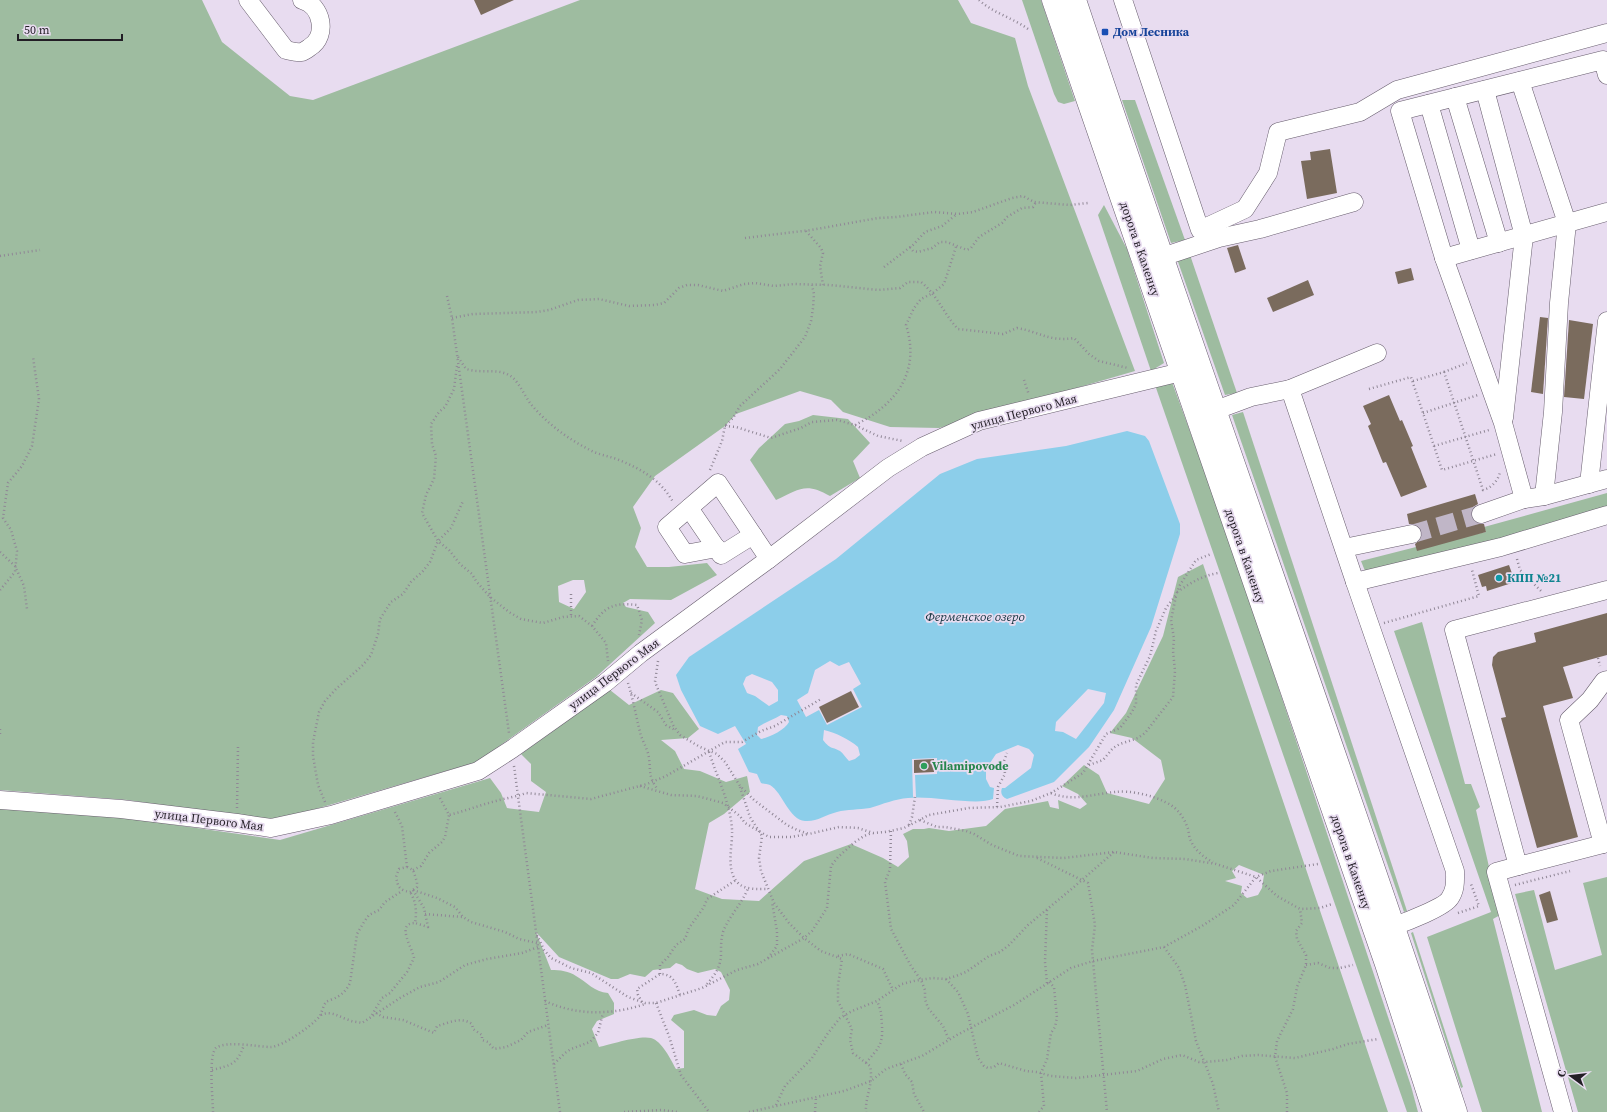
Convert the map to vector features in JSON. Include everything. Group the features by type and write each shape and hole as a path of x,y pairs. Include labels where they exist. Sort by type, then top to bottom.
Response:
{"main road":[{"name":"дорога в Каменку","path":"1053,0 1386,964 1434,1112"},
{"name":"дорога в Каменку","path":"1075,0 1162,257 1394,926 1456,1112"}],"street":[{"path":"248,0 286,50 302,52 316,43 321,30 319,14 308,2 302,0"},
{"path":"1123,0 1200,230 1245,209 1268,173 1278,132 1360,112 1397,90 1607,33"},
{"path":"1524,499 1503,422 1444,258 1400,111 1603,60 1607,75"},
{"path":"1520,81 1567,224 1559,303 1554,412 1544,496"},
{"path":"1485,90 1524,236 1503,422"},
{"path":"1455,98 1499,243"},
{"path":"1428,104 1471,250"},
{"path":"1162,257 1219,238 1260,229 1354,202"},
{"path":"1444,258 1607,212"},
{"path":"1589,484 1607,321"},
{"path":"1216,410 1251,397 1290,389 1377,353"},
{"name":"улица Первого Мая","path":"0,800 121,809 272,828 331,815 478,770 512,755 641,653 769,560 888,468 922,447 979,422 1181,372"},
{"path":"1290,389 1454,871 1455,888 1450,900 1420,916 1394,926"},
{"path":"1481,514 1524,499 1544,496 1607,479"},
{"path":"717,548 685,554 666,527 718,483 769,560"},
{"path":"689,508 721,555 753,535"},
{"path":"1355,582 1501,547 1607,515"},
{"path":"1344,548 1412,534"},
{"path":"1518,866 1454,630 1607,590"},
{"path":"1562,1112 1496,872 1605,844 1569,720 1590,700 1604,681 1607,680"}],"path":[{"path":"979,0 990,8 1018,22 1028,29"},
{"path":"745,238 878,218 934,212 958,214 973,212 1012,198 1022,196 1036,202 1070,205 1088,203"},
{"path":"910,247 913,251 918,252 932,248 940,242 947,242 967,250 971,248 979,238 1002,223 1007,217 1022,208 1033,207 1036,202"},
{"path":"884,267 910,247 925,232 942,226 958,214"},
{"path":"806,230 821,248 823,253 820,266 822,285"},
{"path":"855,426 892,400 901,387 908,371 911,351 910,336 906,325 914,308 921,299 944,284 956,246"},
{"path":"0,256 40,250"},
{"path":"452,318 473,314 537,312 549,310 578,300 592,299 606,299 629,306 655,305 664,303 679,288 687,285 698,285 723,291 744,284 755,283 774,286 794,284 822,285 878,290 900,288 908,282 921,282 933,292 939,300 942,310 958,329 1003,334 1017,328 1047,338 1064,340 1074,338 1089,354 1099,361 1131,369"},
{"path":"712,488 708,474 722,442 725,426 733,418 740,406 780,369 804,337 811,321 813,308 814,294 812,285"},
{"path":"447,296 452,318 458,361 560,1112"},
{"path":"457,355 466,369 503,372 513,378 529,402 539,413 569,438 605,457 617,460 649,474 665,490 674,504 689,508"},
{"path":"0,590 15,572 17,551 11,530 3,518 8,483 22,466 32,446 39,399 33,357"},
{"path":"1413,381 1444,372 1480,358"},
{"path":"458,361 454,389 445,407 439,412 431,424 432,444 436,456 434,480 426,495 422,513 438,541 449,550 460,564 472,574 490,597 521,620 543,623 563,617 579,616 592,626 606,643 608,661 604,683"},
{"path":"1444,372 1483,490 1489,489 1499,478 1502,468"},
{"path":"1369,389 1411,377 1442,470 1501,452"},
{"path":"1423,413 1492,391"},
{"path":"725,426 736,427 771,438 801,428 812,422 837,420 878,436 907,441 922,447"},
{"path":"1434,446 1494,429 1503,422"},
{"path":"331,815 318,785 313,756 313,742 319,712 325,701 332,693 356,672 371,655 375,647 380,619 391,602 403,594 411,582 430,562 438,541 451,528 463,501"},
{"path":"0,552 15,566 24,586 27,609"},
{"path":"536,931 544,950 551,958 571,968 591,973 628,997 648,1003 656,1003 706,986 737,970 766,960 804,938 812,931 827,908 831,866 838,857 864,836 873,833 891,831 929,816 969,808 997,807 1031,801 1051,793 1083,773 1106,734 1120,728 1132,712 1136,704 1136,685 1150,656 1156,631 1166,608 1196,560 1211,554"},
{"path":"1381,624 1478,596 1477,585 1468,555"},
{"path":"1516,556 1520,570 1544,594"},
{"path":"1517,576 1523,572"},
{"path":"1088,765 1104,760 1116,746 1138,738 1145,733 1173,697 1175,671 1173,651 1174,639 1171,620 1176,594 1198,579 1218,573"},
{"path":"571,594 571,616"},
{"path":"592,626 600,614 614,605 623,603 637,605 642,620 638,639 641,653"},
{"path":"663,637 655,682 673,725 680,735 717,754 725,762 740,786 754,800 787,825 796,830 809,834"},
{"path":"1598,658 1600,666 1607,664"},
{"path":"624,667 640,732 649,759 652,782 658,790"},
{"path":"631,693 658,712 666,725 678,731"},
{"path":"449,815 526,794 591,799 652,782 666,776 725,742 742,742 785,720 821,699"},
{"path":"0,729 0,736"},
{"path":"237,823 238,746"},
{"path":"710,750 728,807 732,829 731,866 733,876 739,884 748,888 767,889"},
{"path":"997,807 998,787 1005,774 1004,761 1007,752"},
{"path":"413,870 421,866 429,853 442,842 445,837 449,815 430,785"},
{"path":"639,786 658,790 671,795 697,796 723,803 740,816 745,823 769,837 791,837 839,827 858,828 873,833"},
{"path":"740,786 750,817 762,836 759,858 761,871 767,889 772,900 789,923 804,938 822,951 838,956 848,954 883,969 893,990"},
{"path":"1051,793 1059,797 1070,798 1116,792 1134,792 1165,802 1185,818 1191,841 1204,858 1216,864 1256,877 1277,896 1300,909 1320,908 1332,904"},
{"path":"908,825 912,817 915,797"},
{"path":"397,814 402,826 407,867"},
{"path":"919,820 937,827 966,831 992,845 1019,856 1064,858 1114,852 1153,858 1185,859 1216,864"},
{"path":"891,831 890,869 885,882 891,929 925,990 925,998 928,1008 943,1026 949,1040"},
{"path":"776,1105 785,1086 812,1058 828,1032 840,1018 852,1011 877,1001 902,984 932,978 946,979 966,972 988,956 1000,952 1009,945 1028,925 1114,852"},
{"path":"1035,857 1088,883 1095,925 1092,950 1107,1112"},
{"path":"749,1112 844,1091 871,1081 886,1069 922,1056 1014,1005 1071,968 1093,960 1164,947 1202,926 1234,905 1256,877 1271,871 1318,864"},
{"path":"213,1112 212,1070 213,1054 216,1049 224,1045 272,1047 308,1028 320,1015 327,1002 338,996 350,983 357,934 369,915 379,910 385,902 402,891 410,892 417,887 413,870 407,867 399,869 396,877 399,889 402,891"},
{"path":"1500,889 1572,870"},
{"path":"660,974 660,965 676,946 685,939 689,928 704,908 708,899 736,880"},
{"path":"1451,916 1479,906 1471,884"},
{"path":"706,986 715,976 721,956 722,934 741,904 748,888"},
{"path":"413,890 437,898 455,907 463,917 471,922 505,932 519,939 537,943"},
{"path":"320,1015 331,1013 350,1021 362,1023 369,1019 382,998 390,993 407,972 414,958 406,931 407,926 411,923 415,923 428,927 424,908 413,890"},
{"path":"410,892 414,899 416,914 415,923"},
{"path":"766,960 777,946 777,931 772,900"},
{"path":"1039,1112 1044,1106 1041,1073 1047,1059 1051,1033 1057,1018 1054,987 1048,982 1046,962 1047,909"},
{"path":"1287,1112 1286,1093 1275,1057 1277,1041 1293,1009 1297,987 1306,965 1306,955 1297,939 1296,931 1302,923 1300,909"},
{"path":"425,914 463,917"},
{"path":"372,1015 420,987 439,982 465,965 487,959 522,953 538,947"},
{"path":"1164,947 1179,968 1185,985 1196,1041 1213,1084 1219,1112"},
{"path":"838,956 842,959 838,985 838,1001 852,1029 850,1040 853,1053 870,1066 872,1077 869,1087 870,1092 866,1112"},
{"path":"1306,965 1318,963 1330,968 1340,968 1353,965"},
{"path":"642,1002 638,995 637,989 660,974 670,976 674,980 680,995"},
{"path":"946,979 958,992 972,1027 978,1058 984,1066 988,1068 994,1067 1000,1063 1026,1071 1051,1076 1076,1078 1137,1071 1163,1060 1182,1055 1199,1062 1227,1060 1242,1056 1258,1055 1295,1058 1378,1038"},
{"path":"545,1001 566,1009 603,1013 626,1010 648,1003"},
{"path":"866,1063 878,1048 883,1038 883,1020 877,1001"},
{"path":"656,1003 670,1036 682,1075 709,1112"},
{"path":"376,1013 383,1017 403,1020 434,1033 437,1026 453,1020 470,1022 473,1029 482,1035 482,1040 488,1042 494,1049 506,1047 521,1040 528,1032 548,1025"},
{"path":"554,1064 564,1053 590,1042 598,1033 603,1013"},
{"path":"212,1070 226,1067 234,1063 240,1056 244,1045"},
{"path":"901,1064 905,1074 912,1082 914,1094 924,1112"},
{"path":"815,1112 816,1097"},
{"path":"624,1112 662,1110 677,1112"}],"green space":[{"path":"0,0 202,0 222,42 290,96 313,100 580,0 958,0 971,23 1015,38 1028,86 1135,371 939,428 890,427 843,412 831,400 800,391 736,414 725,426 655,476 633,507 641,528 635,547 647,567 669,567 707,563 717,575 671,600 630,599 623,603 626,607 648,612 655,623 596,677 477,762 271,822 128,800 0,790","holes":["573,580 584,580 586,592 574,609 559,602 558,586"]},
{"path":"1022,0 1041,0 1075,101 1064,104 1058,102"},
{"path":"1122,100 1135,100 1185,240 1171,243"},
{"path":"1104,205 1127,249 1164,363 1151,371 1098,215"},
{"path":"1189,252 1237,393 1225,395 1177,259"},
{"path":"1172,382 1227,533 1411,1086 1418,1112 1407,1112 1155,385"},
{"path":"1243,412 1407,911 1404,912 1232,415"},
{"path":"813,415 848,419 870,443 853,461 860,478 830,496 815,489 808,488 797,490 776,500 750,460 759,448 785,424 799,421"},
{"path":"1607,493 1607,510 1367,576 1361,561 1416,547 1486,532 1484,527"},
{"path":"1203,564 1388,1112 0,1112 0,808 127,818 280,840 490,778 501,793 507,808 539,812 546,792 531,781 531,764 521,754 610,690 629,705 661,690 673,693 699,729 688,738 661,740 675,751 684,769 700,771 726,782 747,776 750,792 724,814 709,823 695,889 722,899 759,901 804,861 851,844 883,858 898,867 909,857 907,841 903,834 913,829 929,828 949,831 986,826 1005,809 1048,801 1050,807 1059,809 1058,800 1080,809 1087,804 1078,794 1062,786 1084,765 1099,775 1107,793 1149,804 1165,779 1161,760 1132,738 1110,733 1126,713 1163,636 1178,577","holes":["1239,865 1264,875 1262,888 1258,895 1247,898 1241,893 1242,886 1225,881 1236,878 1232,871","536,932 559,957 611,979 618,979 630,974 645,977 653,970 670,968 676,963 698,973 715,969 721,972 730,990 729,1000 721,1006 716,1016 707,1015 694,1010 674,1015 671,1020 684,1031 684,1068 676,1069 669,1056 659,1043 651,1038 646,1037 633,1039 599,1047 592,1029 597,1021 614,1014 614,1003 608,993 595,989 573,974 564,971 551,970"]},
{"path":"1422,622 1465,784 1471,784 1480,807 1476,810 1500,915 1493,919 1542,1112 1482,1112 1427,937 1491,912 1394,631"},
{"path":"1607,877 1607,1112 1578,1112 1515,894 1534,890 1555,970 1602,955 1583,883"},
{"path":"1413,932 1463,1087 1461,1088 1411,933"}],"water":[{"name":"Ферменское озеро","path":"1127,431 1145,436 1149,441 1180,524 1180,534 1151,627 1114,710 1089,747 1054,782 1007,799 1002,795 1002,788 1005,788 1031,768 1034,755 1029,749 1018,745 996,754 986,769 986,779 990,787 994,788 993,799 985,801 964,801 917,797 889,802 870,808 841,811 817,819 805,821 799,819 790,811 775,789 770,785 761,783 757,774 749,772 738,749 746,744 735,726 718,734 700,726 681,690 676,675 689,657 836,559 940,474 977,459 1066,446","holes":["830,661 839,666 849,662 861,684 853,689 862,707 827,725 819,710 806,717 797,700 808,693 815,670","752,674 772,682 778,690 778,701 769,706 755,696 747,693 743,684 746,677","1088,689 1106,693 1104,703 1076,739 1063,732 1055,731 1056,722","781,715 787,716 789,722 777,733 761,739 757,735 758,727","824,730 851,741 858,747 860,755 849,761 840,751 830,747 823,740"]}],"pier":[{"path":"937,758 937,774 915,775 916,797 913,797 912,759"}],"building":[{"path":"474,0 514,0 481,15"},
{"path":"1330,149 1337,193 1307,199 1301,161 1311,160 1310,152"},
{"path":"1238,245 1246,269 1235,273 1227,248"},
{"path":"1411,268 1414,280 1398,284 1395,272"},
{"path":"1308,280 1314,295 1273,312 1267,298"},
{"path":"1540,317 1548,318 1543,394 1531,392"},
{"path":"1569,320 1593,324 1584,399 1564,397"},
{"path":"1389,395 1413,446 1411,447 1427,487 1401,497 1386,462 1383,463 1368,426 1371,424 1363,406"},
{"path":"1475,494 1478,504 1473,507 1471,517 1474,522 1484,524 1486,532 1417,551 1415,544 1422,538 1422,532 1420,527 1416,524 1409,524 1407,514"},
{"name":"КПП №21","path":"1509,565 1515,582 1487,591 1486,586 1482,587 1478,575"},
{"path":"1607,613 1607,655 1563,667 1573,698 1543,706 1578,837 1537,848 1501,718 1506,717 1492,665 1493,657 1498,652 1536,642 1534,633"},
{"path":"851,691 859,707 827,723 819,707"},
{"name":"Vilamipovode","path":"934,759 934,772 914,773 914,760"},
{"path":"1550,891 1558,920 1547,923 1539,895"}],"tunnel":[{"path":"1412,534 1481,514"}],"place":[{"name":"Дом Лесника","path":"1105,32"},
{"name":"КПП №21","path":"1499,578"},
{"name":"Vilamipovode","path":"924,766"}]}
